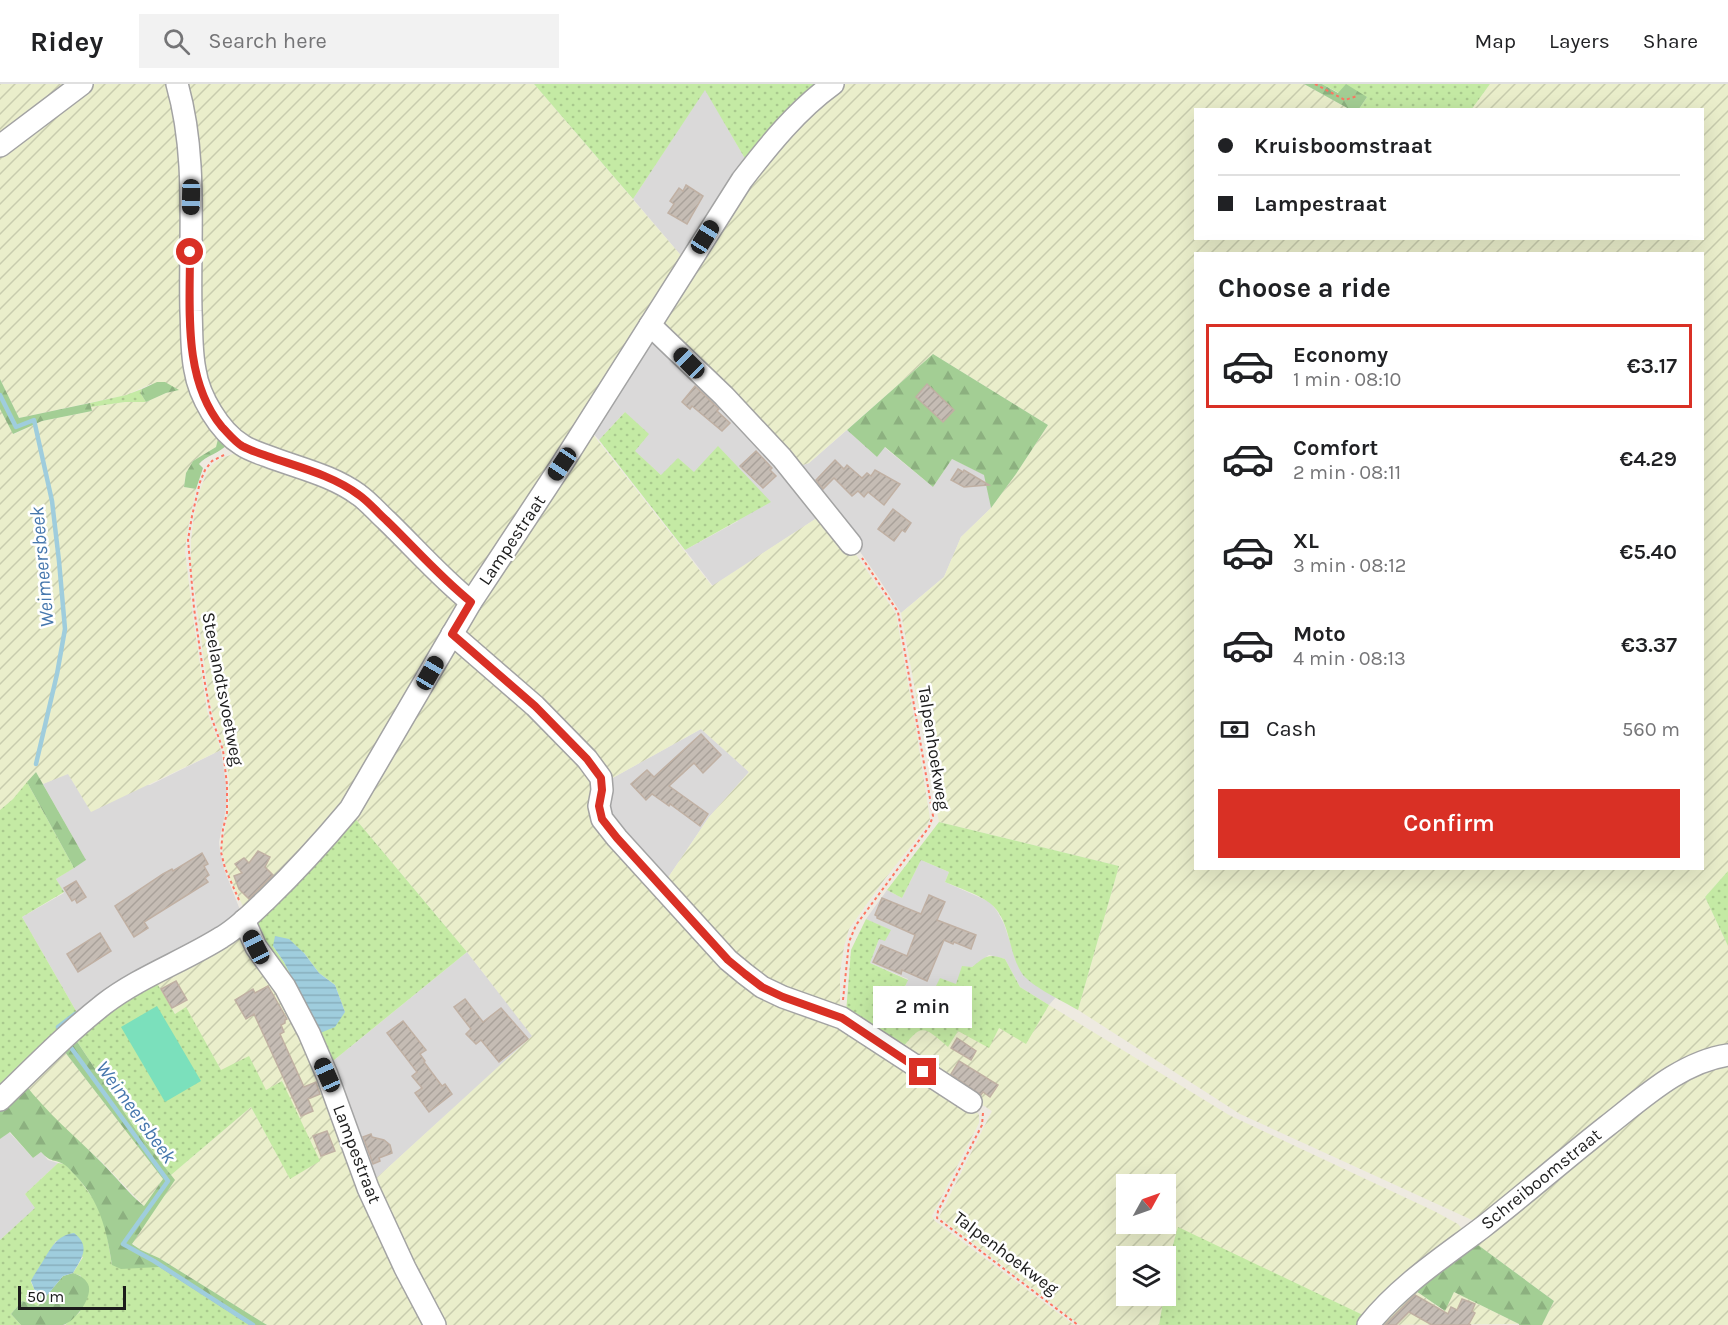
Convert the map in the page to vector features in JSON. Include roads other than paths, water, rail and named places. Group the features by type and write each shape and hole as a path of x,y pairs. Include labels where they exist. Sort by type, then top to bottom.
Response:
{"street":[{"path":"0,146 82,84"},
{"path":"177,84 182,101 191,197 191,302 195,371 213,416 242,446 320,474 360,496 447,582 471,602"},
{"name":"Lampestraat","path":"0,1100 105,1003 224,936 244,920 325,839 350,808 471,602 562,464 742,180 775,139 833,84"},
{"path":"651,325 724,396 782,458 851,544"},
{"path":"452,634 535,706 587,759 601,778 602,790 599,806 602,819 728,960 762,987 842,1018 971,1102"},
{"name":"Lampestraat","path":"244,920 256,947 285,987 309,1033 327,1075 368,1188 405,1268 435,1325"},
{"name":"Schreiboomstraat","path":"1368,1325 1394,1296 1416,1277 1671,1077 1711,1058 1728,1055"}],"water":[{"path":"275,936 289,939 304,953 319,973 335,985 345,1012 335,1027 320,1033 284,962 273,946"},
{"path":"74,1233 84,1247 82,1257 73,1273 63,1276 44,1299 35,1291 31,1281 55,1243 63,1236"}],"waterway":[{"name":"Weimeersbeek","path":"0,395 16,427 34,420 52,501 59,561 65,629 36,764"},
{"name":"Weimeersbeek","path":"58,1027 75,1014"},
{"name":"Weimeersbeek","path":"72,1049 168,1181 123,1244 154,1261 253,1325"}]}
